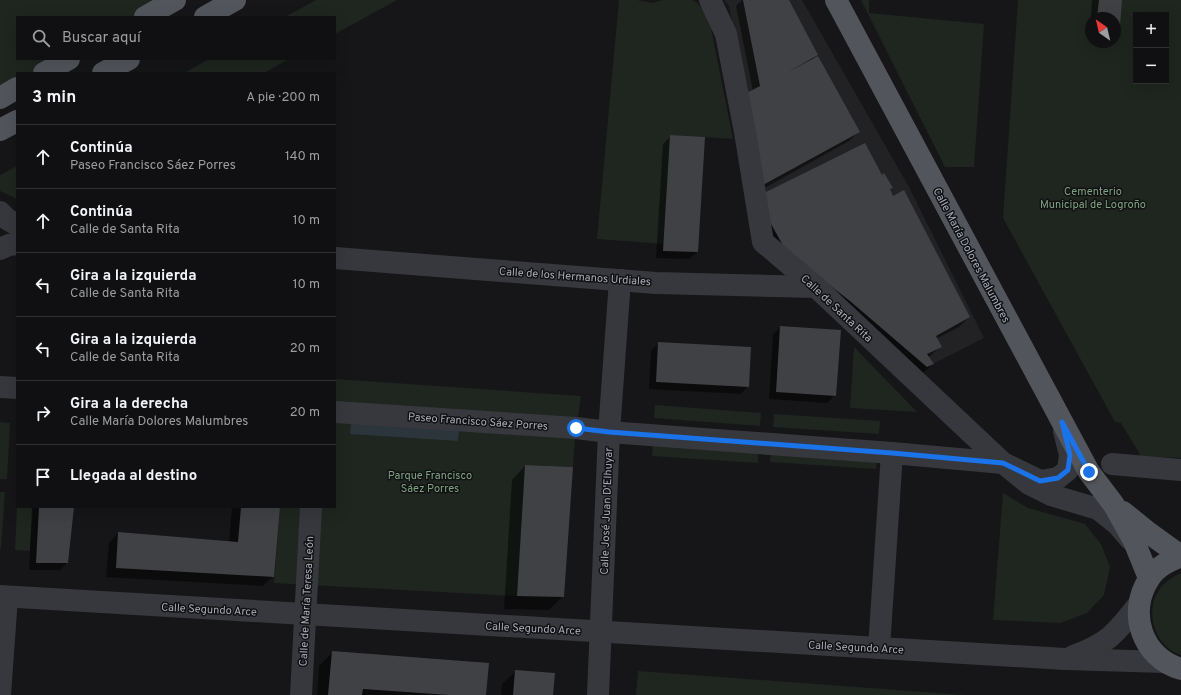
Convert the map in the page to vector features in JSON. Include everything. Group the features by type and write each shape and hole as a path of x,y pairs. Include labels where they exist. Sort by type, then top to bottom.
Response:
{"main road":[{"path":"147,16 176,0"},
{"path":"206,16 235,0"},
{"name":"Calle María Dolores Malumbres","path":"836,0 1089,472 1114,505 1135,544 1149,578"},
{"path":"46,72 67,60"},
{"path":"105,72 127,60"},
{"path":"0,98 16,89"},
{"path":"0,130 16,122"},
{"name":"Calle María Dolores Malumbres","path":"1114,505 1148,533 1181,556"},
{"path":"1173,666 1149,647 1140,627 1138,605 1142,591 1149,578 1169,561 1181,556"}],"street":[{"name":"Calle de Santa Rita","path":"710,0 726,34 745,132 763,242 816,287 1003,463 1040,481 1058,478 1068,470 1070,455 1062,422"},
{"path":"0,212 7,219 16,224"},
{"path":"0,249 9,245 16,244"},
{"name":"Calle de los Hermanos Urdiales","path":"336,258 656,283 816,287"},
{"name":"Calle José Juan D'Elhuyar","path":"598,695 602,632 609,432 620,280"},
{"path":"0,387 16,388"},
{"name":"Paseo Francisco Sáez Porres","path":"336,412 576,428 609,432 892,453 1003,463"},
{"path":"879,648 892,453"},
{"path":"1003,463 1029,484 1051,495 1098,509 1118,525 1135,544"},
{"path":"1112,464 1181,470"},
{"name":"Calle de María Teresa León","path":"301,695 312,508"},
{"path":"0,695 4,596"},
{"name":"Calle Segundo Arce","path":"4,596 1173,666"},
{"name":"Calle Segundo Arce","path":"1065,659 1104,643 1116,633 1138,605"}],"shaded area":[{"path":"724,0 802,0 909,187 984,338 927,367 850,301 786,251 761,186 729,6"},
{"path":"351,422 459,429 458,441 350,434"}],"green space":[{"path":"0,0 175,0 147,16 16,16 16,60 67,60 46,72 16,72 16,89 0,98"},
{"path":"316,0 397,0 336,33 336,16 287,16"},
{"path":"619,0 637,0 653,3 663,0 692,0 701,7 710,23 733,139 670,135 664,244 597,239"},
{"path":"861,0 869,0 869,13 984,24 974,167 945,167"},
{"name":"Cementerio Municipal de Logroño","path":"1018,0 1181,0 1181,458 1141,456 1121,423 1115,422 1003,218"},
{"path":"207,60 287,60 266,72 186,72"},
{"path":"16,167 16,199 0,191 0,175"},
{"path":"854,347 917,412 850,408"},
{"name":"Parque Francisco Sáez Porres","path":"336,379 581,396 575,437 573,467 525,465 517,596 274,583 280,508 336,508"},
{"path":"655,405 761,413 760,426 654,418"},
{"path":"774,414 880,421 879,434 773,427"},
{"path":"0,422 10,423 7,479 0,479"},
{"path":"653,443 758,450 758,463 652,456"},
{"path":"771,449 877,456 876,469 770,462"},
{"path":"0,492 5,492 1,549 0,549"},
{"path":"1003,493 1028,508 1085,524 1101,544 1110,567 1104,595 1087,613 1061,623 993,620"},
{"path":"17,508 33,508 30,551 15,550"},
{"path":"1181,573 1181,655 1164,645 1159,637 1155,628 1152,608 1161,587"},
{"path":"638,671 965,695 636,695"}],"building":[{"path":"743,0 789,0 818,55 788,72 818,56 860,132 761,186 745,94 760,86"},
{"path":"1099,0 1122,0 1121,12 1098,12"},
{"path":"670,135 705,137 698,252 663,251"},
{"path":"865,143 882,175 884,173 893,188 890,189 893,196 904,190 970,317 936,336 942,347 927,354 934,364 927,367 850,301 786,251 765,213 762,194"},
{"path":"780,326 841,330 836,396 776,392"},
{"path":"658,342 751,347 749,387 656,382"},
{"path":"525,465 573,467 564,597 517,596"},
{"path":"39,508 74,508 68,563 36,563"},
{"path":"241,508 280,508 274,577 116,568 118,532 238,542"},
{"path":"332,651 489,663 486,695 449,695 363,689 362,695 328,695"},
{"path":"515,670 555,673 553,695 513,695"}],"route":[{"path":"576,428 609,432 892,453 1003,463 1040,481 1058,478 1068,470 1070,455 1062,422 1089,472"}]}
